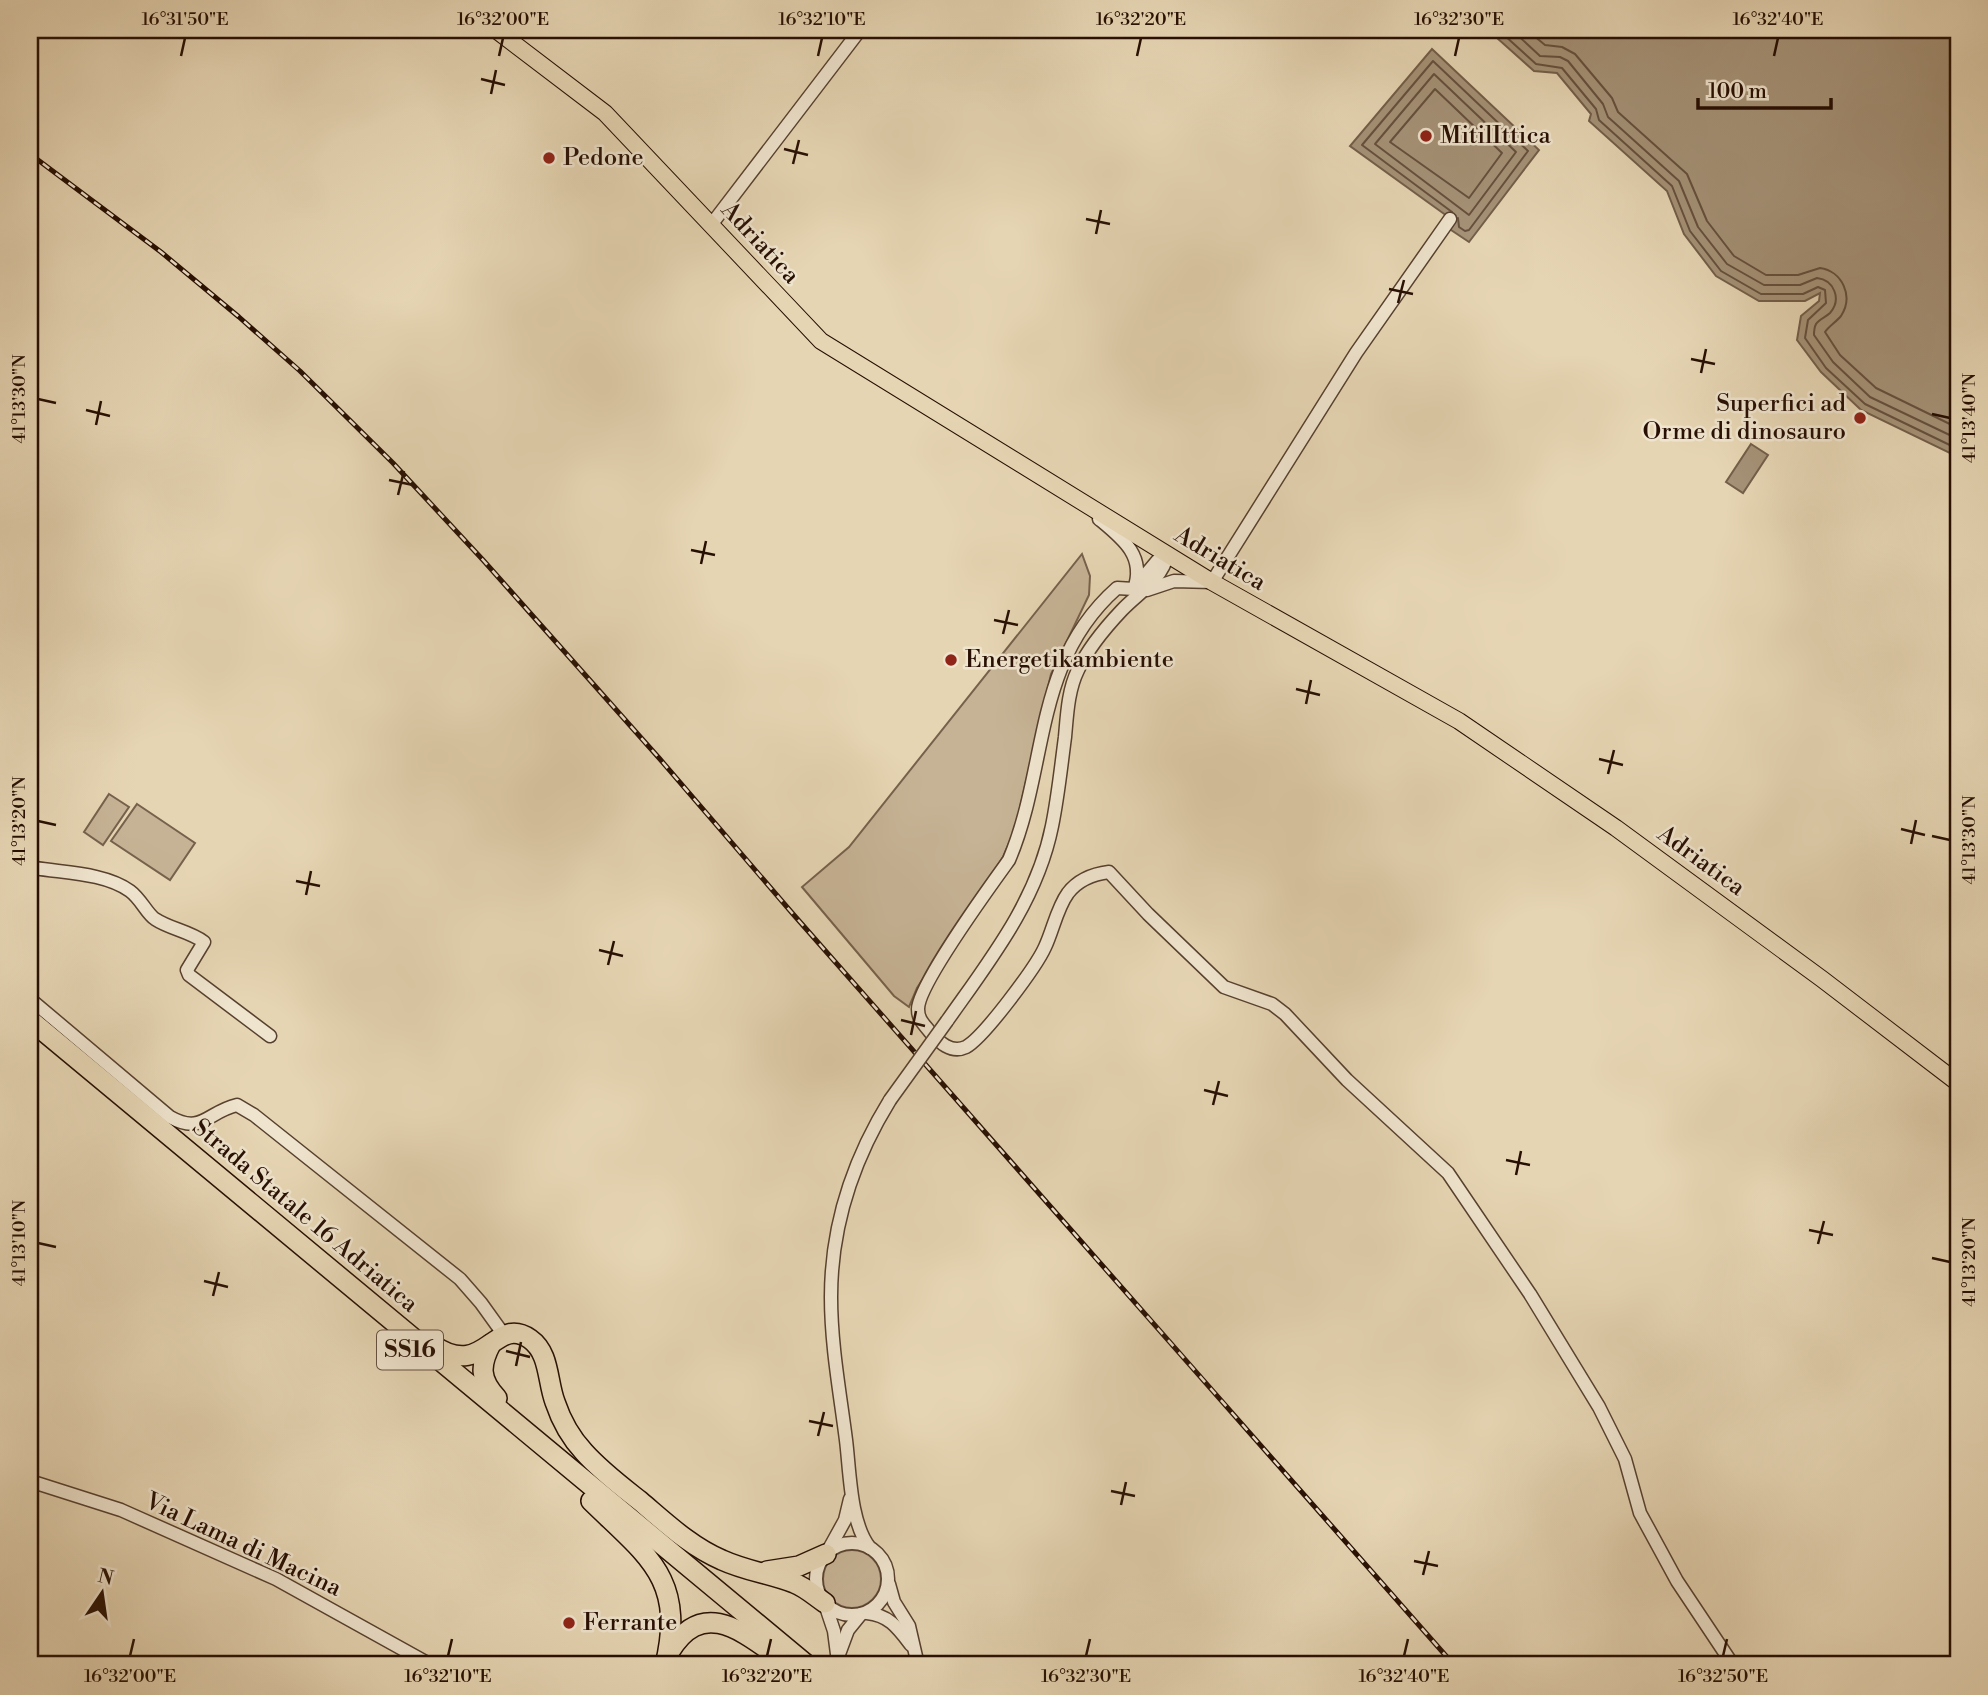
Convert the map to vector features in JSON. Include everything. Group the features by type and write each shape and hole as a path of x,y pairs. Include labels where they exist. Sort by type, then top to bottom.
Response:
{"highway":[{"name":"Strada Statale 16 Adriatica","path":"30,1020 573,1471 795,1665"},
{"name":"Strada Statale 16 Adriatica","path":"30,1034 588,1498 795,1665"},
{"name":"SS16","path":"369,1301 451,1356 470,1356 498,1339"},
{"path":"498,1339 514,1333 523,1335 537,1346 544,1358 561,1417 578,1446 696,1546 717,1558 795,1583 825,1603"},
{"name":"SS16","path":"498,1339 481,1368 487,1386 573,1471"},
{"name":"SS16","path":"588,1498 648,1557 661,1574 671,1609 667,1660"},
{"path":"752,1571 793,1568 826,1554"},
{"name":"SS16","path":"667,1660 678,1638 689,1628 700,1623 716,1622 732,1627 795,1665"}],"main road":[{"name":"Adriatica","path":"496,30 606,113 821,341 1212,582 1459,721 1516,758 1822,979 1958,1083"}],"street":[{"path":"711,225 860,30"},
{"path":"1450,219 1356,353 1212,582 1174,581 1139,591 1116,588 1101,602 1065,656 1056,678 1015,846 1009,860 947,950 924,990 919,1000 919,1020 941,1045 965,1047 1030,973 1044,949 1066,895 1078,883 1097,873 1109,872 1148,914 1224,987 1272,1004 1286,1014 1347,1080 1448,1173 1530,1294 1599,1406 1625,1459 1640,1513 1677,1581 1733,1665"},
{"path":"1067,492 1129,546 1138,566 1139,591"},
{"path":"918,1665 909,1626 894,1602 884,1562 870,1548 860,1530 851,1485 832,1324 834,1255 841,1214 853,1174 868,1139 890,1100 1011,929 1030,894 1052,829 1075,677 1093,645 1139,591 1157,561 1168,554"},
{"path":"1101,602 1124,608"},
{"path":"30,864 35,868 107,880 127,889 142,901 153,918 204,942 187,970 190,975 270,1036"},
{"path":"30,999 180,1123 191,1125 237,1105 254,1115 460,1279 475,1295 498,1339"},
{"name":"Via Lama di Macina","path":"30,1481 121,1510 276,1579 430,1665"},
{"path":"836,1661 834,1631 818,1591 816,1577 819,1564 846,1518 851,1485"},
{"path":"826,1554 848,1543 870,1548"},
{"path":"836,1661 849,1628 882,1600 888,1582"},
{"path":"825,1603 841,1614 881,1615 889,1619 913,1648"}],"shaded area":[{"path":"1082,554 1090,576 1089,595 1051,674 1015,829 1003,857 917,988 909,1007 894,996 802,887 849,847"},
{"path":"109,794 129,807 103,845 84,832"},
{"path":"137,804 195,843 170,880 111,841"},
{"path":"852,1550 863,1552 876,1563 881,1579 879,1590 868,1603 852,1608 841,1606 828,1595 823,1579 825,1568 836,1555"}],"water":[{"path":"1495,30 1958,30 1958,457 1861,410 1821,372 1797,340 1801,316 1819,301 1820,293 1805,301 1759,301 1716,276 1684,234 1667,191 1589,121 1591,114 1557,73 1534,71 1497,38"},
{"path":"1432,49 1539,150 1469,242 1448,228 1447,216 1350,146"},
{"path":"1751,444 1768,455 1743,493 1726,482"}],"railway":[{"path":"30,154 161,252 239,317 300,371 393,463 659,758 1454,1665"}],"place":[{"name":"MitilIttica","path":"1426,136"},
{"name":"Pedone","path":"549,158"},
{"name":"Superfici ad Orme di dinosauro","path":"1860,418"},
{"name":"Energetikambiente","path":"951,660"},
{"name":"Ferrante","path":"569,1623"}]}
